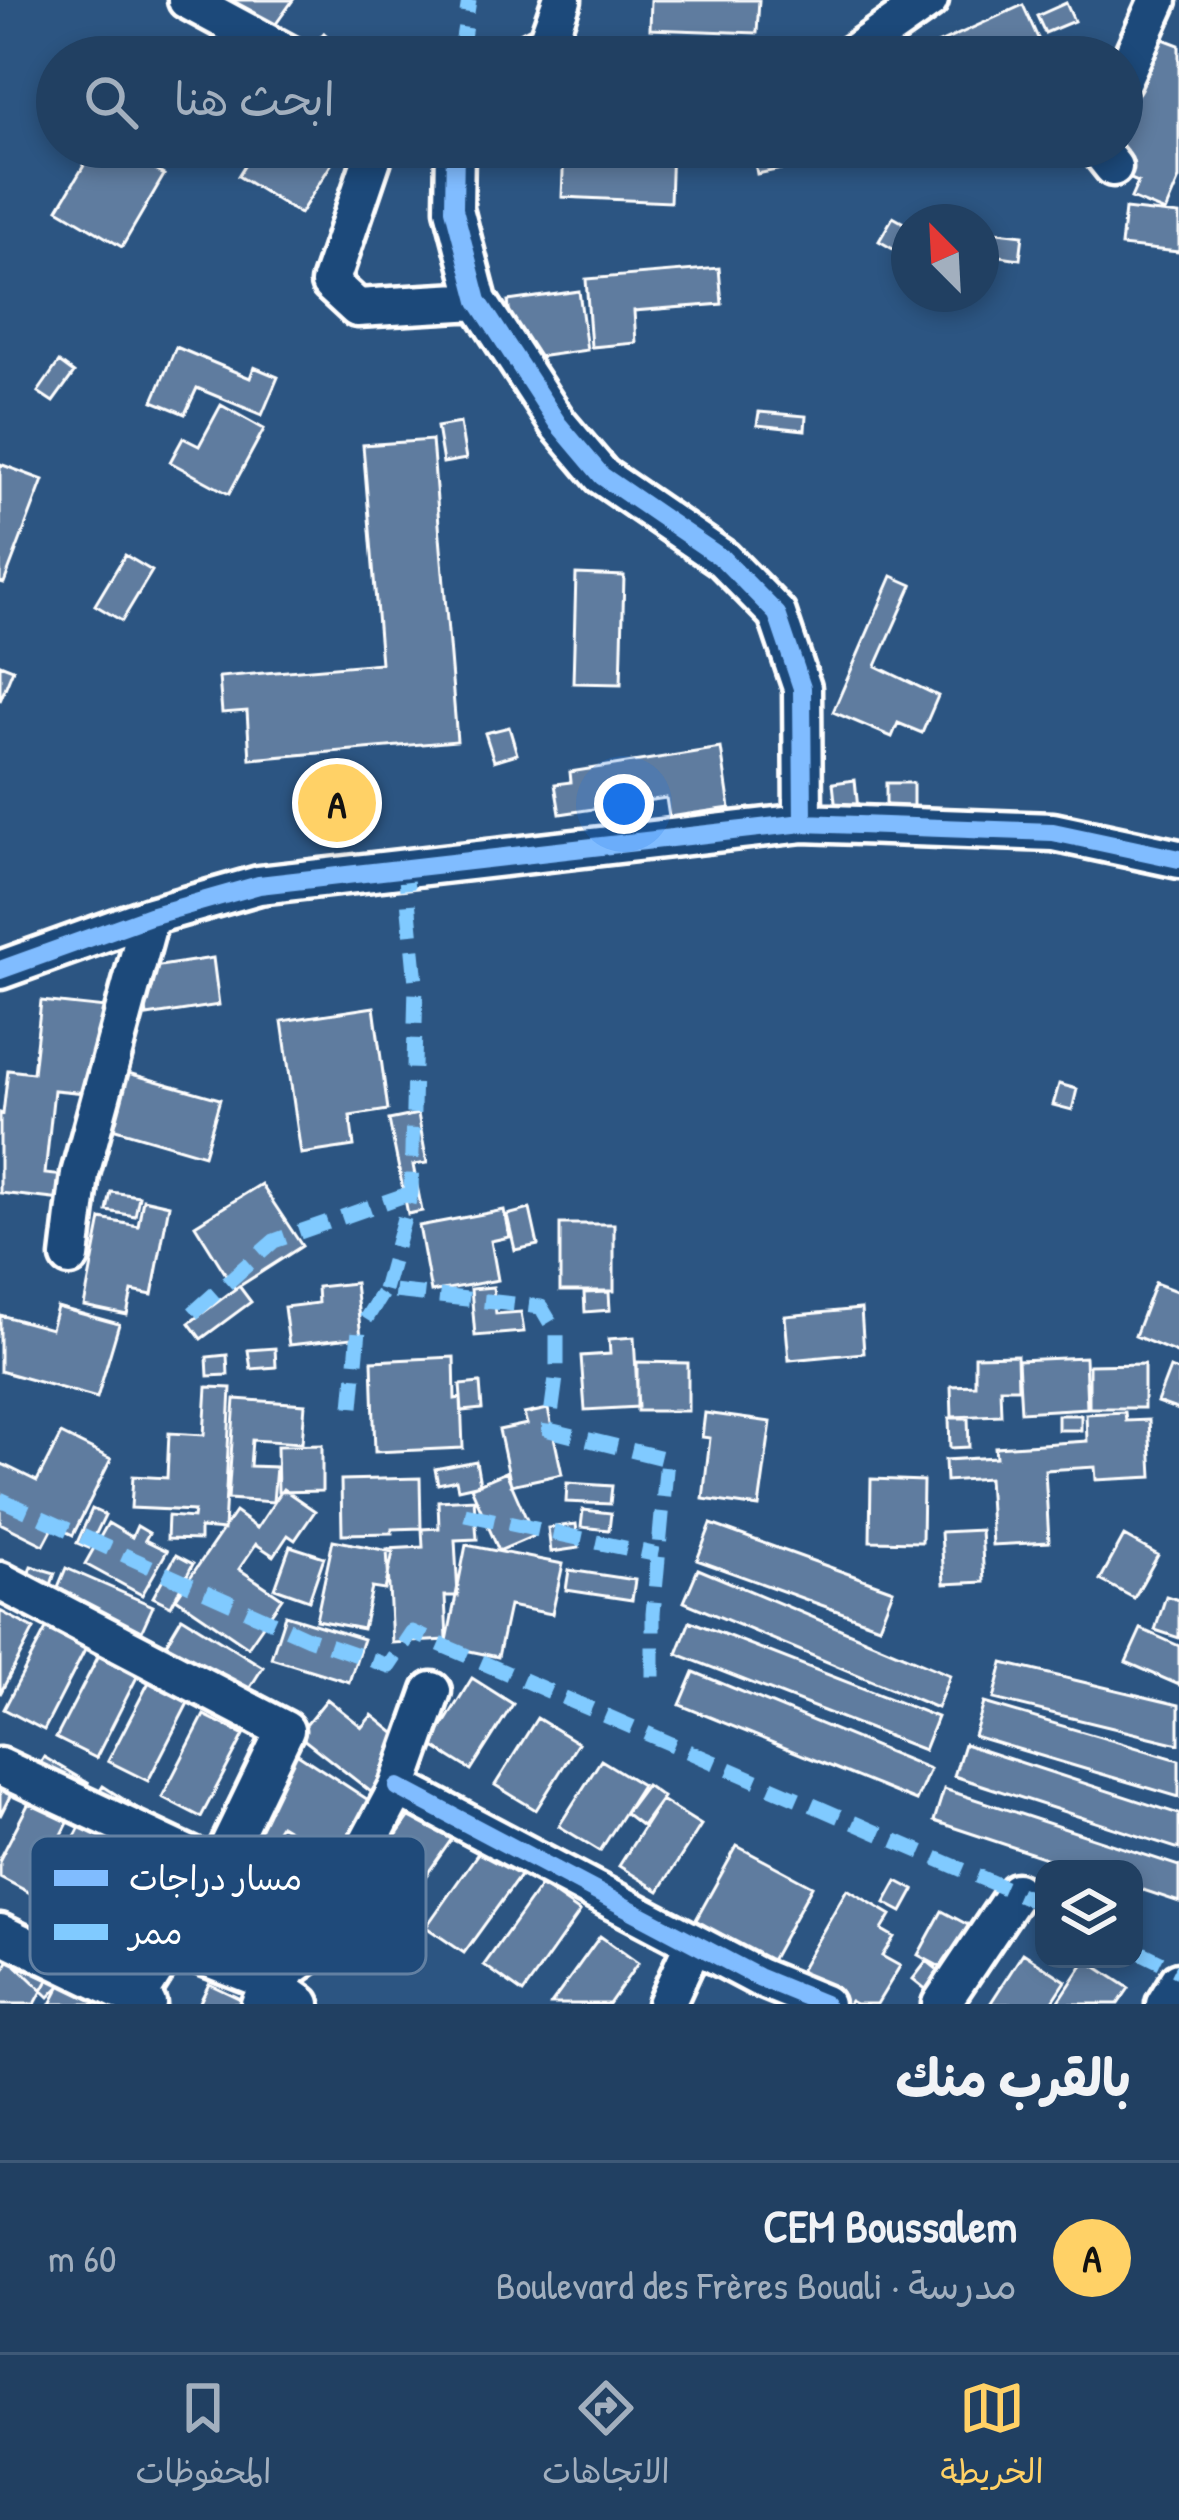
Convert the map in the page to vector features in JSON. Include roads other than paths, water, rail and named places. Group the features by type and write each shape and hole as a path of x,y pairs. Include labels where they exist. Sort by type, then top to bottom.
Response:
{"street":[{"path":"187,0 254,36"},
{"path":"552,36 562,0"},
{"path":"877,36 928,0"},
{"path":"1142,36 1158,0"},
{"path":"369,168 330,283 357,308 478,302"},
{"path":"453,168 454,209 478,302 558,424 602,476 723,559 777,614 802,688 802,823"},
{"path":"0,970 150,916 260,885 802,823 1053,832 1179,859"},
{"path":"70,1257 80,1174 150,916"},
{"path":"0,1581 284,1730 234,1836"},
{"path":"372,1836 398,1787 432,1691"},
{"path":"0,1767 147,1836"},
{"path":"398,1787 694,1943 751,1990 824,2004"},
{"path":"941,2004 1016,1892"},
{"path":"0,1933 30,1947"},
{"path":"666,2004 694,1943"},
{"path":"86,1974 142,2001 156,1974"},
{"path":"229,1974 265,1993 302,2004"},
{"path":"1165,2004 1179,1981"}],"place":[{"name":"CEM Boussalem","path":"337,803"}]}
